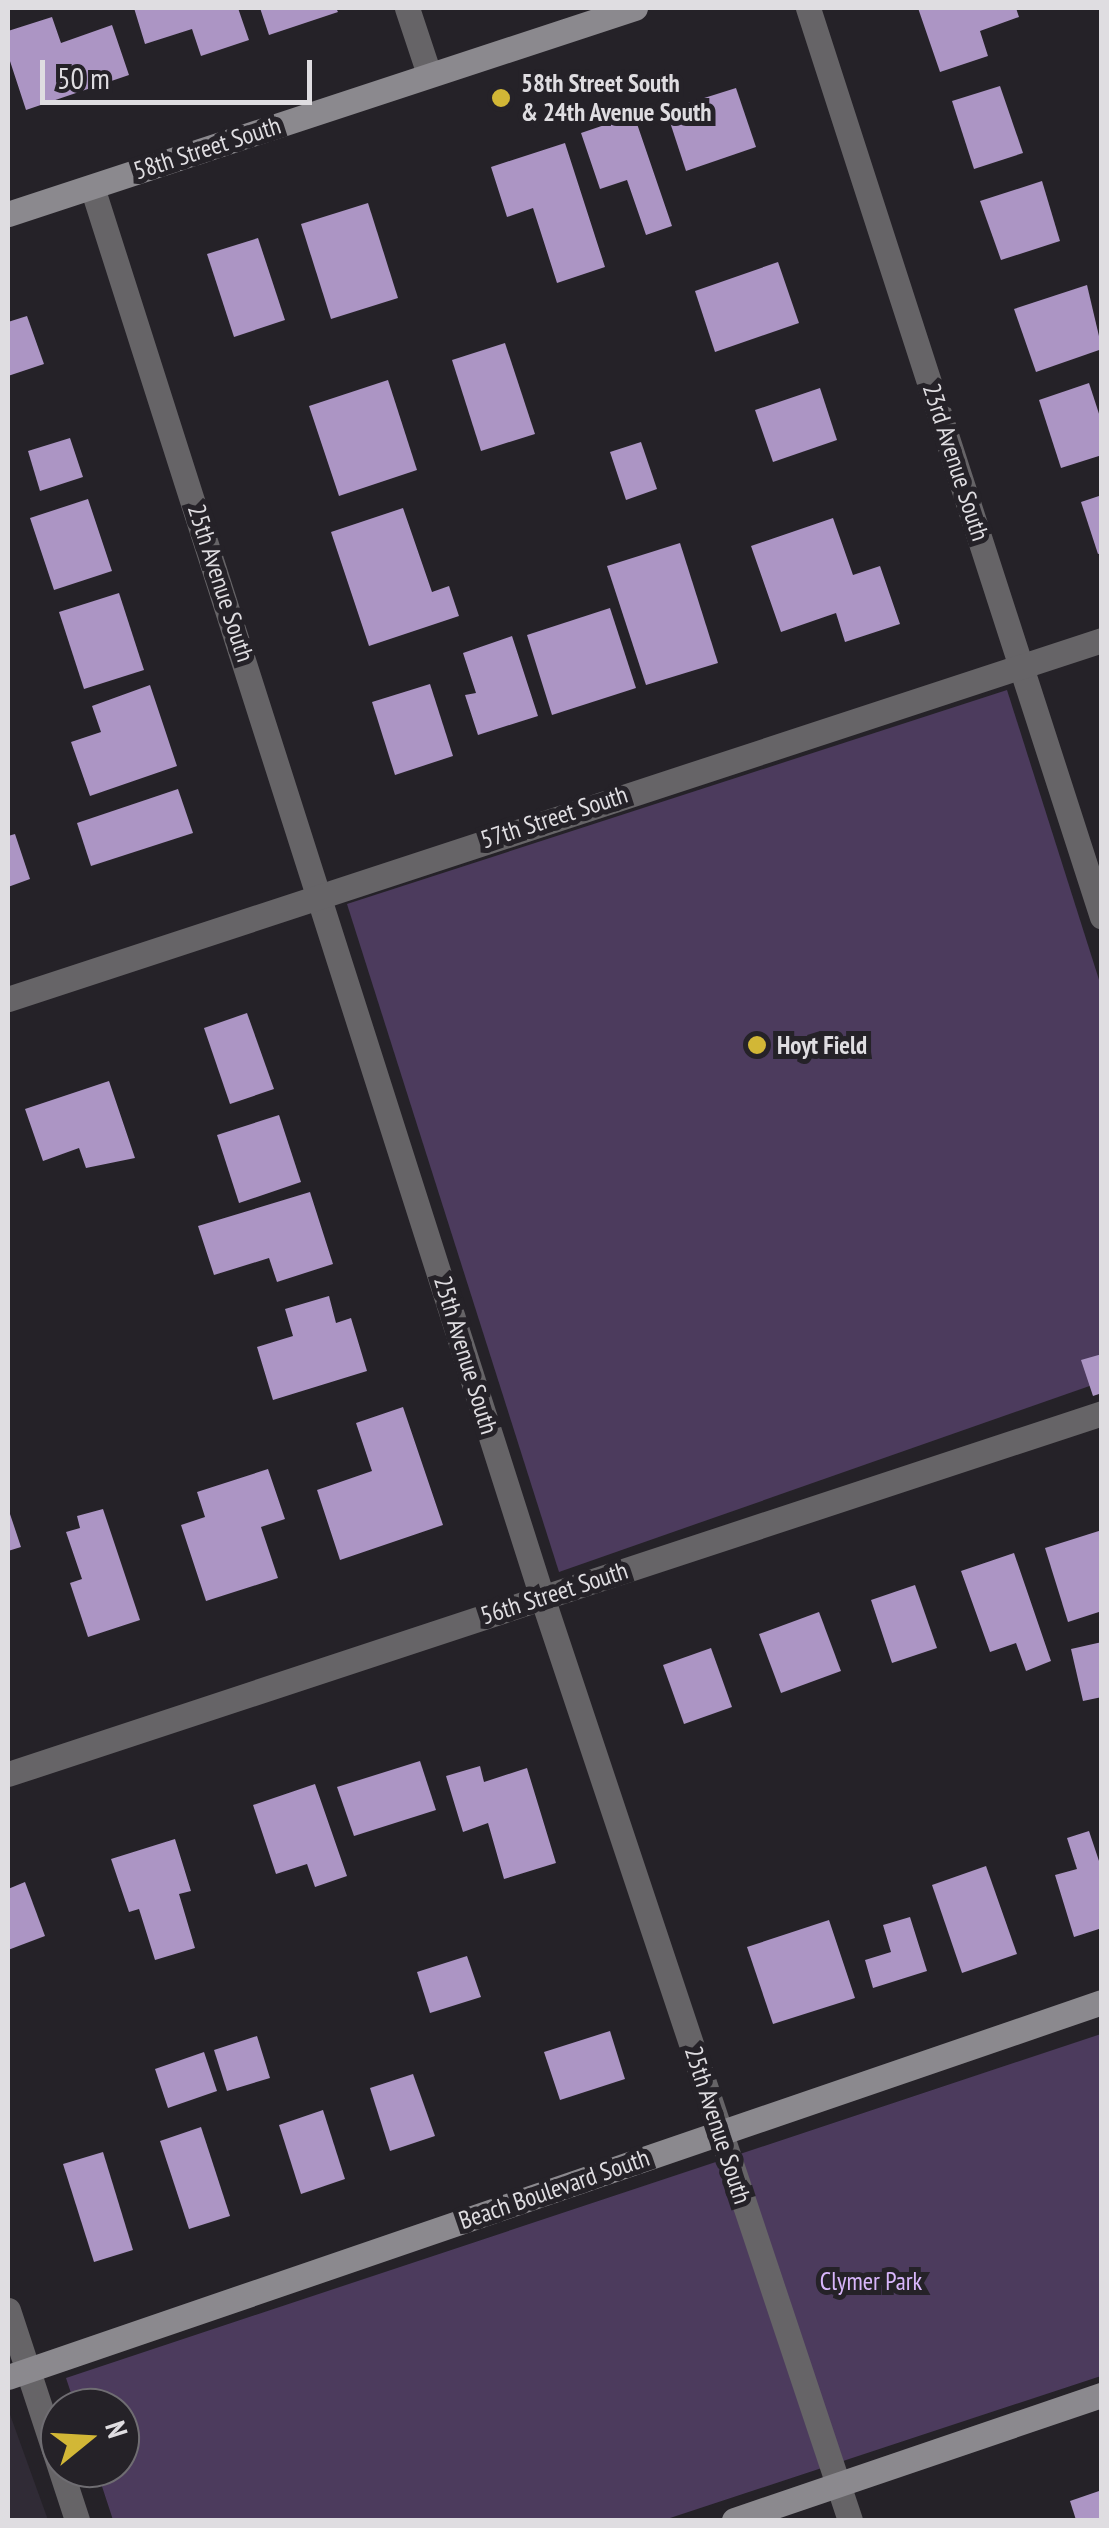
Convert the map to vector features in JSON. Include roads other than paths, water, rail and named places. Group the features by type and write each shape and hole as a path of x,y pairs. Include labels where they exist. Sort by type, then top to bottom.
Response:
{"street":[{"path":"407,8 429,74"},
{"name":"58th Street South","path":"8,214 636,8"},
{"name":"23rd Avenue South","path":"808,8 1102,916"},
{"name":"25th Avenue South","path":"92,186 322,892 542,1597 850,2520"},
{"name":"57th Street South","path":"8,998 322,892 1102,640"},
{"name":"56th Street South","path":"8,1774 1102,1413"},
{"name":"Beach Boulevard South","path":"17,2373 1102,2002"},
{"path":"8,2310 17,2373 77,2520"},
{"path":"734,2520 1102,2394"}],"place":[{"name":"58th Street South & 24th Avenue South","path":"501,98"},
{"name":"Hoyt Field","path":"757,1045"}],"park label":[{"name":"Clymer Park","path":"871,2281"}]}
